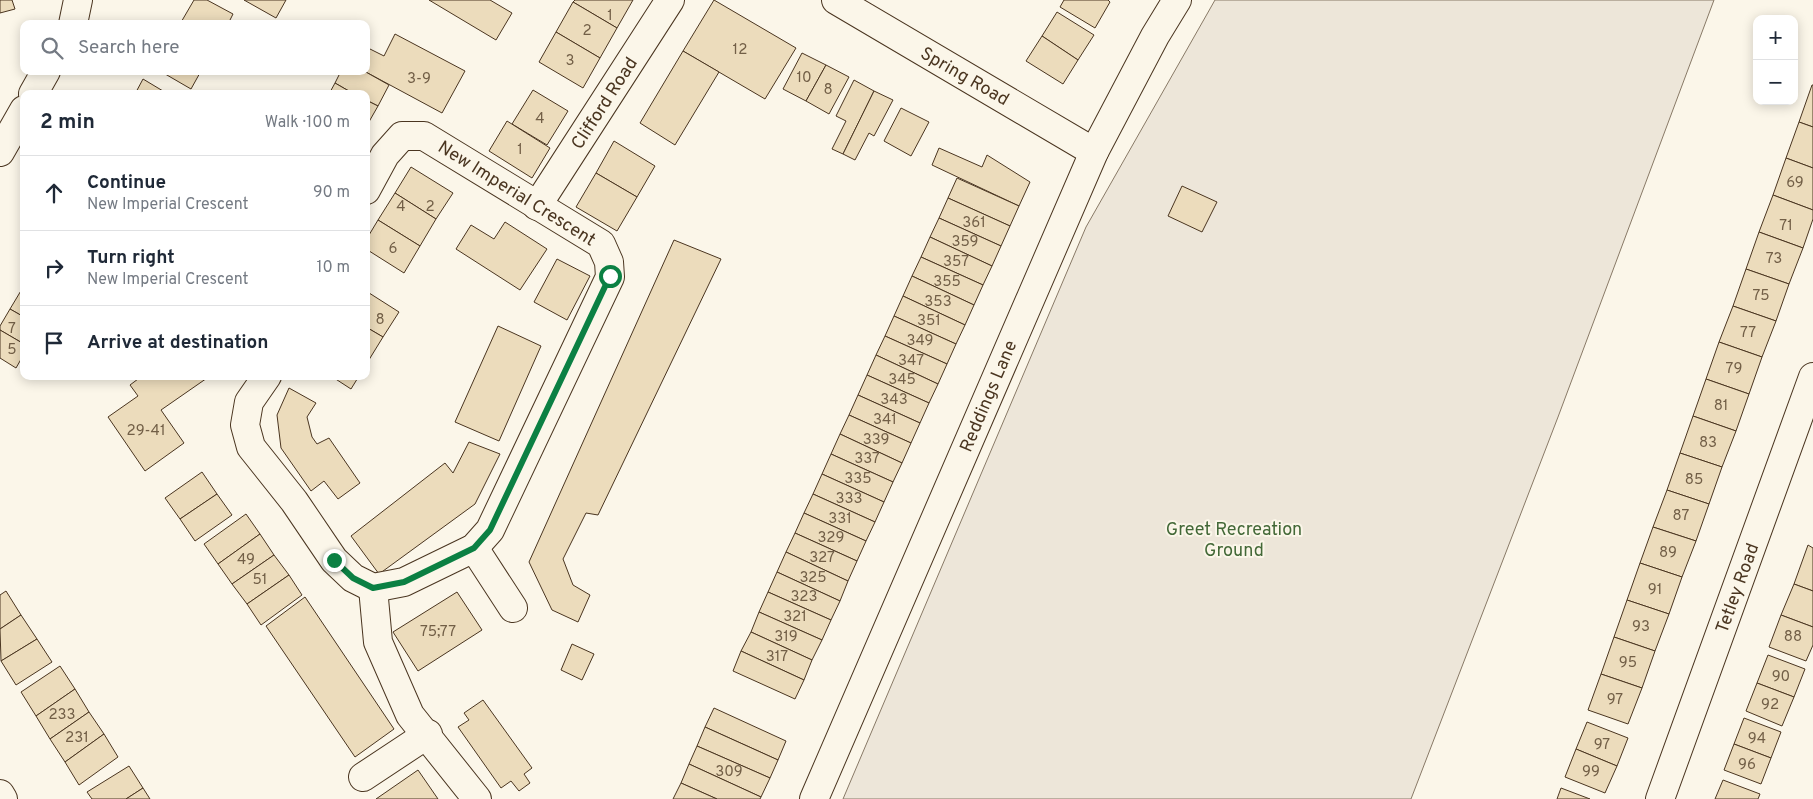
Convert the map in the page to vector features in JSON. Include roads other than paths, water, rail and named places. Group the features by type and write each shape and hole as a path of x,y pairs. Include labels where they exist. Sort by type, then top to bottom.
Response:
{"street":[{"path":"73,20 78,0"},
{"name":"Clifford Road","path":"537,206 670,0"},
{"name":"Spring Road","path":"836,0 1094,152"},
{"name":"Reddings Lane","path":"814,799 1094,152 1155,36 1177,0"},
{"path":"35,90 44,75"},
{"path":"0,152 20,117"},
{"name":"New Imperial Crescent","path":"370,183 385,155 402,136 424,136 445,146 537,206 600,244 609,262 610,276 490,530 474,548 404,582 373,588"},
{"name":"Tetley Road","path":"1660,799 1813,376"},
{"path":"264,380 249,402 245,425 251,447 294,501 334,560 353,578 373,588 378,642 410,715 428,734 477,799"},
{"path":"474,548 513,608"},
{"path":"363,777 428,734"},
{"path":"0,794 3,799"}],"park label":[{"name":"Greet Recreation Ground","path":"1234,539"}]}
